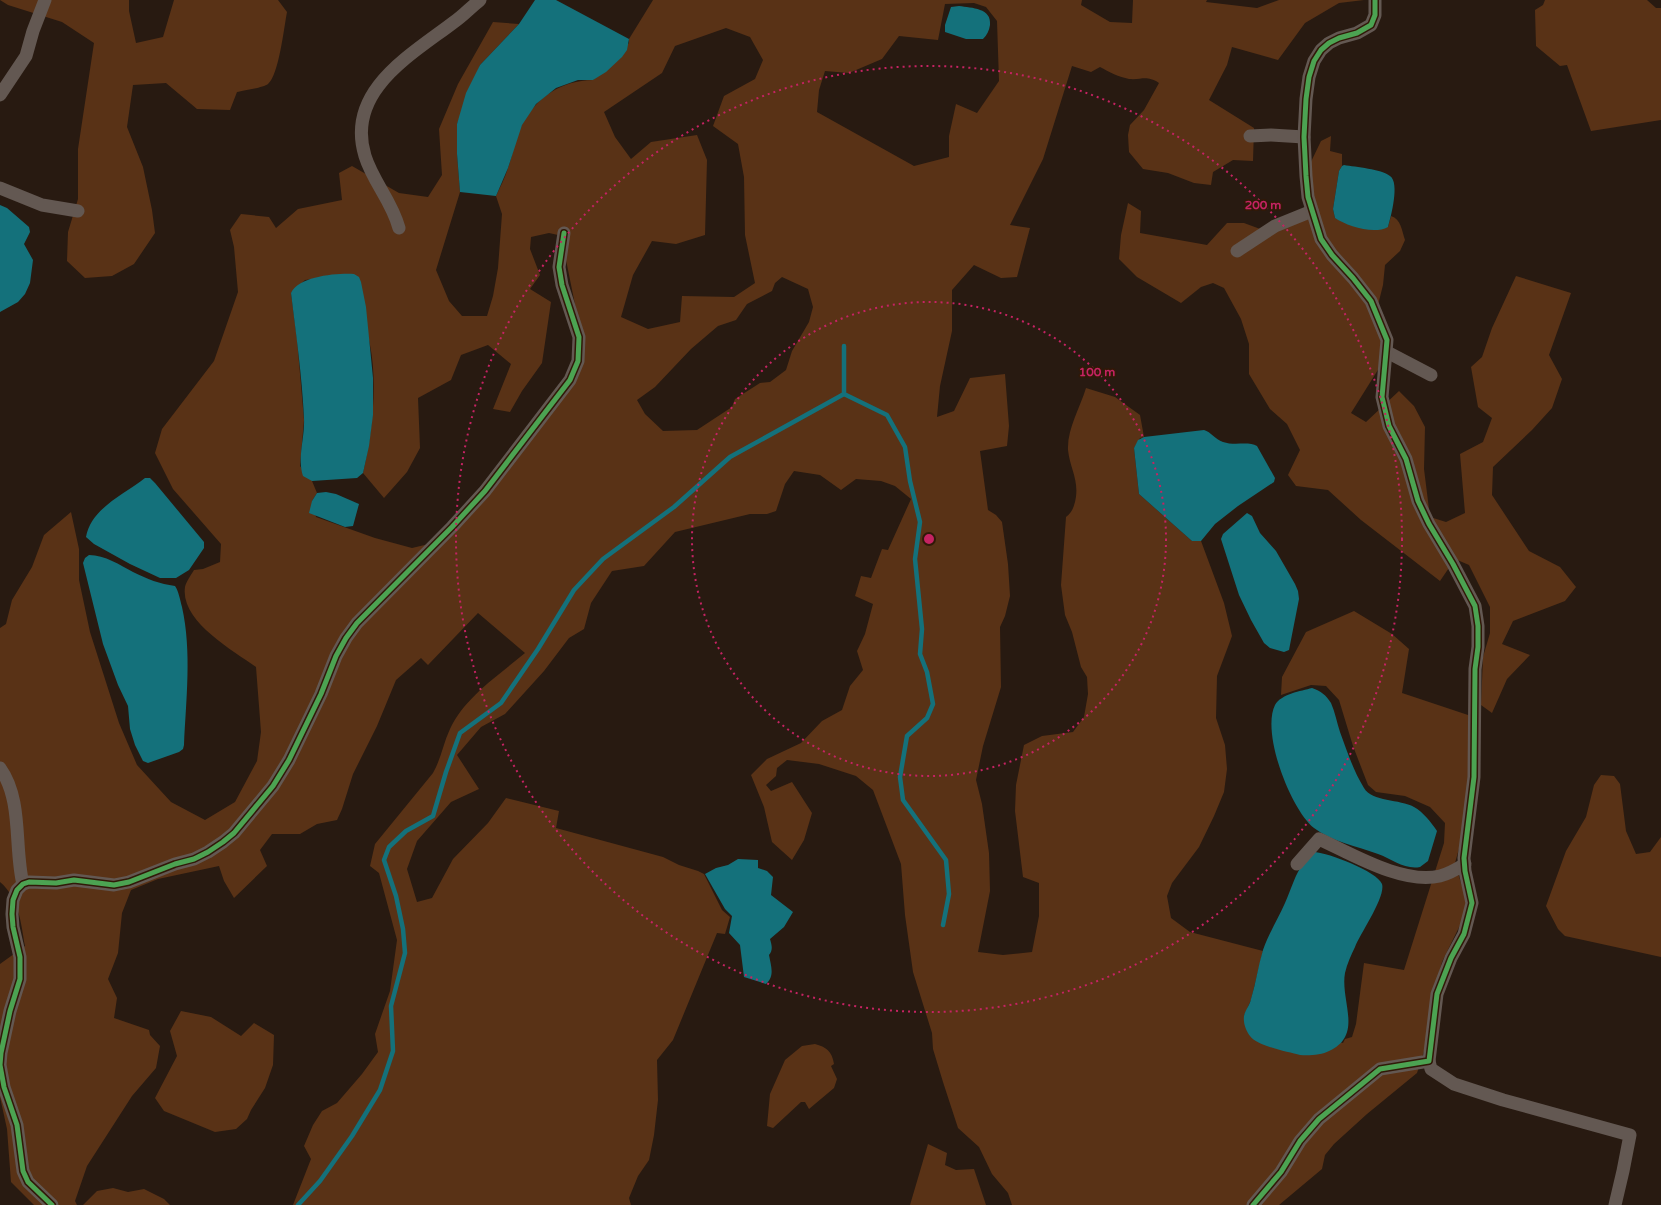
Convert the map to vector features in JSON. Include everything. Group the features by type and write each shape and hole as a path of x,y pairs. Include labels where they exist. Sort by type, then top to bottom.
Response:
{"street":[{"path":"0,95 26,56 33,31 45,0"},
{"path":"399,228 395,213 372,173 365,155 362,136 363,116 368,102 378,85 390,71 456,21 480,0"},
{"path":"1375,0 1375,15 1371,25 1366,29 1329,43 1321,50 1314,61 1309,77 1304,137 1308,197 1321,239 1332,255 1371,301 1387,340 1382,397 1389,426 1406,459 1418,501 1429,524 1453,564 1475,606 1478,626 1478,647 1475,669 1474,777 1465,864 1472,903 1464,934 1448,965 1437,994 1429,1061 1431,1069 1454,1084 1503,1100 1630,1135 1624,1171 1615,1205"},
{"path":"1250,136 1271,134 1304,137"},
{"path":"0,188 42,205 78,211"},
{"path":"1237,251 1275,226 1312,211"},
{"path":"52,1205 28,1182 23,1171 17,1125 4,1088 0,1065 1,1053 10,1011 20,979 20,957 13,928 12,914 13,900 17,890 22,884 29,882 56,883 74,880 114,886 129,882 175,864 194,859 208,852 234,833 268,792 289,760 321,694 336,656 346,638 361,619 452,527 485,491 570,380 578,361 579,337 578,329 562,286 559,267 564,232"},
{"path":"1387,352 1431,375"},
{"path":"0,768 5,775 8,784 15,814 18,838 19,869 22,884"},
{"path":"1297,864 1319,839 1385,869 1405,876 1419,878 1440,876 1465,864"},
{"path":"1253,1205 1281,1172 1300,1141 1319,1119 1380,1069 1429,1061"}],"shaded area":[{"path":"0,0 129,0 129,11 136,43 163,37 174,0 278,0 287,12 283,39 272,79 268,84 258,88 237,92 230,110 197,109 166,83 133,85 127,127 143,167 155,233 134,264 112,276 85,278 67,261 68,232 78,199 78,149 94,43 62,22 8,5"},
{"path":"653,0 1082,0 1081,5 1110,22 1132,23 1133,0 1207,0 1206,2 1257,8 1279,0 1364,0 1339,3 1305,23 1278,60 1232,47 1227,65 1209,100 1254,128 1253,161 1233,160 1213,172 1211,185 1194,183 1168,173 1143,169 1129,152 1128,135 1130,125 1144,110 1159,83 1147,78 1125,78 1100,67 1091,72 1072,66 1043,159 1010,225 1030,228 1017,277 1001,278 974,265 952,290 952,331 940,386 937,417 954,411 970,378 1005,374 1009,426 1007,446 980,451 988,510 996,515 1002,522 1008,564 1010,596 1005,616 1000,627 1001,687 983,746 976,780 982,804 989,853 990,891 978,952 1003,955 1032,952 1039,916 1039,883 1023,877 1015,811 1016,785 1024,745 1042,736 1073,732 1084,717 1088,694 1087,677 1081,667 1072,632 1065,615 1061,585 1066,517 1073,509 1076,495 1076,481 1069,457 1068,442 1072,426 1086,388 1115,397 1140,415 1144,437 1140,438 1134,448 1139,494 1192,541 1201,541 1224,603 1232,636 1217,676 1216,718 1225,745 1227,769 1224,792 1199,847 1172,883 1167,896 1171,918 1190,932 1263,951 1251,1000 1244,1016 1343,1043 1345,1039 1352,1037 1356,1024 1364,963 1404,970 1444,843 1445,823 1430,807 1405,796 1376,792 1368,785 1353,746 1339,700 1326,686 1311,685 1281,695 1282,677 1306,632 1354,611 1392,634 1409,649 1402,693 1471,716 1467,820 1455,863 1467,903 1463,919 1442,962 1431,1003 1425,1048 1417,1073 1367,1114 1334,1144 1325,1155 1322,1169 1279,1205 1012,1205 1008,1193 992,1174 979,1147 958,1128 933,1049 932,1033 913,972 905,915 901,864 873,790 856,776 819,764 787,760 777,768 776,776 766,785 771,791 792,782 812,813 804,840 792,860 772,842 764,807 751,775 767,759 801,743 822,721 842,710 850,686 863,670 857,651 865,634 873,604 855,596 861,576 871,578 882,549 888,550 911,499 895,486 881,481 856,479 841,490 820,475 794,471 785,484 776,511 767,514 750,514 675,532 644,566 612,571 591,603 584,629 569,638 544,671 505,714 481,727 457,755 479,789 451,802 417,841 407,869 417,902 432,898 453,859 488,823 506,798 559,811 556,828 663,857 679,865 704,874 722,910 730,917 725,934 717,933 673,1040 657,1060 658,1100 654,1135 649,1160 638,1176 629,1198 631,1205 293,1205 311,1159 304,1146 313,1125 322,1111 337,1103 362,1074 378,1052 375,1034 390,991 397,940 379,873 370,866 375,844 433,773 456,717 483,687 525,653 478,613 428,665 421,658 396,680 377,726 353,774 337,820 317,824 300,834 272,834 260,850 267,866 234,898 224,881 219,866 158,879 131,890 122,913 118,953 108,979 117,998 114,1018 149,1030 150,1035 160,1046 156,1068 132,1096 87,1166 75,1201 77,1205 34,1205 11,1182 7,1129 0,1097 0,964 25,946 15,903 6,888 0,882 0,628 6,624 12,600 32,567 44,535 71,512 79,549 79,580 90,632 119,723 137,765 171,802 205,820 235,802 257,761 261,732 256,667 210,633 199,623 191,611 186,600 186,583 194,570 203,569 220,562 221,544 173,489 155,453 162,429 214,361 238,292 234,247 230,230 241,214 269,217 276,228 298,209 342,200 339,173 352,166 399,193 428,197 442,175 439,129 458,84 493,22 519,24 480,65 457,124 457,154 460,192 436,270 449,301 462,316 487,316 493,296 498,268 502,214 496,196 507,172 522,124 535,105 552,92 571,83 593,80 629,43 629,39","holes":["974,3 986,7 997,21 999,81 977,113 956,104 949,136 949,157 914,166 817,112 819,90 825,71 849,73 882,59 899,36 938,40 945,4","726,28 750,37 763,60 755,79 724,96 713,126 738,144 744,177 745,235 755,283 734,297 682,296 680,322 648,329 621,317 633,275 652,241 676,244 705,235 707,160 697,135 651,142 631,159 615,137 604,112 662,73 675,46","549,233 567,237 566,260 581,334 566,395 433,543 412,548 375,538 316,517 312,501 317,493 312,481 300,466 304,420 297,339 291,293 305,280 350,274 364,318 374,376 373,409 363,473 384,498 407,472 420,448 418,398 451,380 461,355 488,345 511,364 493,409 510,412 522,391 542,363 551,302 530,289 540,275 530,249 531,237","782,277 808,289 813,307 809,322 792,351 786,370 770,382 760,383 735,399 732,407 697,430 663,431 645,414 637,400 655,387 691,349 718,326 736,320 747,304 772,291 775,283"]},
{"path":"1545,0 1647,0 1656,8 1661,8 1661,120 1591,131 1567,65 1560,66 1536,46 1535,10 1543,5"},
{"path":"1331,136 1330,151 1342,154 1342,166 1339,171 1333,209 1335,218 1388,227 1391,216 1399,223 1405,240 1400,251 1385,265 1383,285 1374,321 1384,342 1381,365 1351,413 1366,422 1399,391 1414,406 1425,427 1424,469 1430,517 1446,522 1465,513 1460,454 1483,442 1492,418 1478,407 1471,367 1482,357 1492,328 1516,276 1571,293 1549,355 1562,379 1552,408 1532,430 1493,467 1492,495 1529,551 1560,567 1576,587 1565,601 1513,621 1502,644 1530,655 1507,679 1492,713 1481,705 1483,657 1490,633 1490,607 1469,565 1455,559 1440,581 1361,520 1328,490 1296,486 1288,475 1300,450 1287,424 1270,409 1249,374 1249,344 1241,319 1224,288 1213,283 1201,287 1181,303 1137,277 1119,259 1121,235 1128,203 1141,211 1140,233 1207,245 1227,223 1244,223 1271,233 1315,206 1309,166 1321,141"},
{"path":"1601,775 1614,776 1620,784 1626,831 1636,854 1650,852 1661,837 1661,957 1565,936 1558,929 1546,906 1566,851 1586,817 1594,785"},
{"path":"181,1011 211,1017 241,1036 254,1023 274,1035 273,1065 265,1088 247,1119 236,1129 215,1132 164,1111 155,1098 177,1056 170,1031"},
{"path":"815,1044 828,1050 832,1056 834,1064 831,1066 837,1079 834,1088 809,1109 805,1102 801,1102 773,1128 767,1126 770,1094 785,1060 802,1046"},
{"path":"928,1144 947,1153 945,1165 956,1170 974,1169 986,1205 910,1205"},
{"path":"113,1188 128,1192 144,1189 164,1199 170,1205 83,1205 97,1191"}],"water":[{"path":"535,0 556,0 629,39 627,50 622,57 606,72 593,80 578,80 556,88 536,104 522,125 508,168 496,196 460,192 457,154 457,124 466,93 480,65 519,24"},
{"path":"959,6 975,8 988,15 990,19 990,27 988,33 983,39 966,39 945,32 945,25 951,7"},
{"path":"1344,165 1381,172 1390,176 1393,180 1395,192 1388,227 1368,230 1346,224 1335,218 1333,209 1339,171"},
{"path":"0,205 7,208 29,227 30,232 24,244 33,260 30,283 25,294 18,302 0,312"},
{"path":"354,274 359,277 361,282 366,307 373,378 373,415 369,446 363,473 357,478 312,481 303,476 301,469 304,425 303,402 291,293 295,287 310,279 329,275"},
{"path":"1204,430 1223,442 1257,446 1275,478 1274,482 1238,506 1215,524 1201,541 1192,541 1139,494 1134,448 1138,440 1144,437"},
{"path":"145,478 150,478 155,483 204,542 204,548 189,570 176,578 160,578 130,564 94,544 86,537 89,527 102,510"},
{"path":"326,492 336,494 359,504 353,526 345,527 309,513 312,501 317,493"},
{"path":"1247,513 1252,516 1260,533 1276,551 1298,591 1299,599 1289,650 1284,652 1270,648 1264,643 1251,620 1239,595 1221,539 1223,534"},
{"path":"89,555 95,555 107,559 143,577 159,583 175,586 176,588 182,607 185,624 188,659 184,745 183,749 179,752 148,763 143,761 135,745 130,729 128,706 118,685 103,644 83,563 85,558"},
{"path":"1312,688 1318,690 1331,703 1350,760 1360,781 1368,793 1373,796 1408,804 1414,807 1427,818 1437,831 1428,861 1420,867 1414,868 1404,866 1378,854 1321,833 1305,819 1296,805 1288,789 1275,751 1272,734 1272,718 1275,705 1282,698"},
{"path":"1315,852 1341,859 1362,868 1378,879 1382,884 1382,890 1377,906 1358,941 1345,973 1344,984 1348,1016 1346,1036 1340,1044 1329,1051 1315,1055 1300,1055 1273,1048 1254,1040 1246,1029 1244,1019 1265,944 1298,872 1305,861"},
{"path":"738,859 758,860 758,868 767,871 773,877 771,895 793,912 784,927 770,939 772,948 769,955 771,978 766,984 744,977 740,945 729,933 732,916 725,909 705,874 716,868 728,865"}],"waterway":[{"path":"844,346 844,394 887,415 905,447 910,481 920,522 915,559 922,629 920,654 927,672 933,704 927,718 907,736 900,777 903,800 946,860 949,894 943,925"},
{"path":"298,1205 320,1181 352,1136 380,1090 393,1051 391,1006 405,953 403,929 396,896 384,860 389,847 406,831 433,816 446,772 460,733 501,703 538,649 574,590 603,559 674,507 730,457 844,394"}],"cycle path":[{"path":"1253,1205 1281,1172 1300,1141 1319,1119 1380,1069 1429,1061 1437,994 1451,958 1464,934 1472,903 1465,871 1464,858 1474,777 1475,669 1478,647 1478,626 1475,606 1453,564 1429,524 1418,501 1406,459 1389,426 1382,397 1387,340 1371,301 1332,255 1321,239 1308,197 1304,137 1306,99 1309,77 1314,61 1321,50 1329,43 1339,38 1357,33 1371,25 1375,15 1375,0"},
{"path":"52,1205 28,1182 23,1171 17,1125 4,1087 0,1065 1,1053 10,1011 20,979 20,957 13,927 12,914 13,900 17,890 23,884 29,882 56,883 74,880 114,885 129,882 175,864 194,859 208,852 234,833 273,786 289,760 321,694 336,656 346,638 357,623 452,527 485,491 570,380 578,361 579,337 562,285 559,267 564,233"}]}
